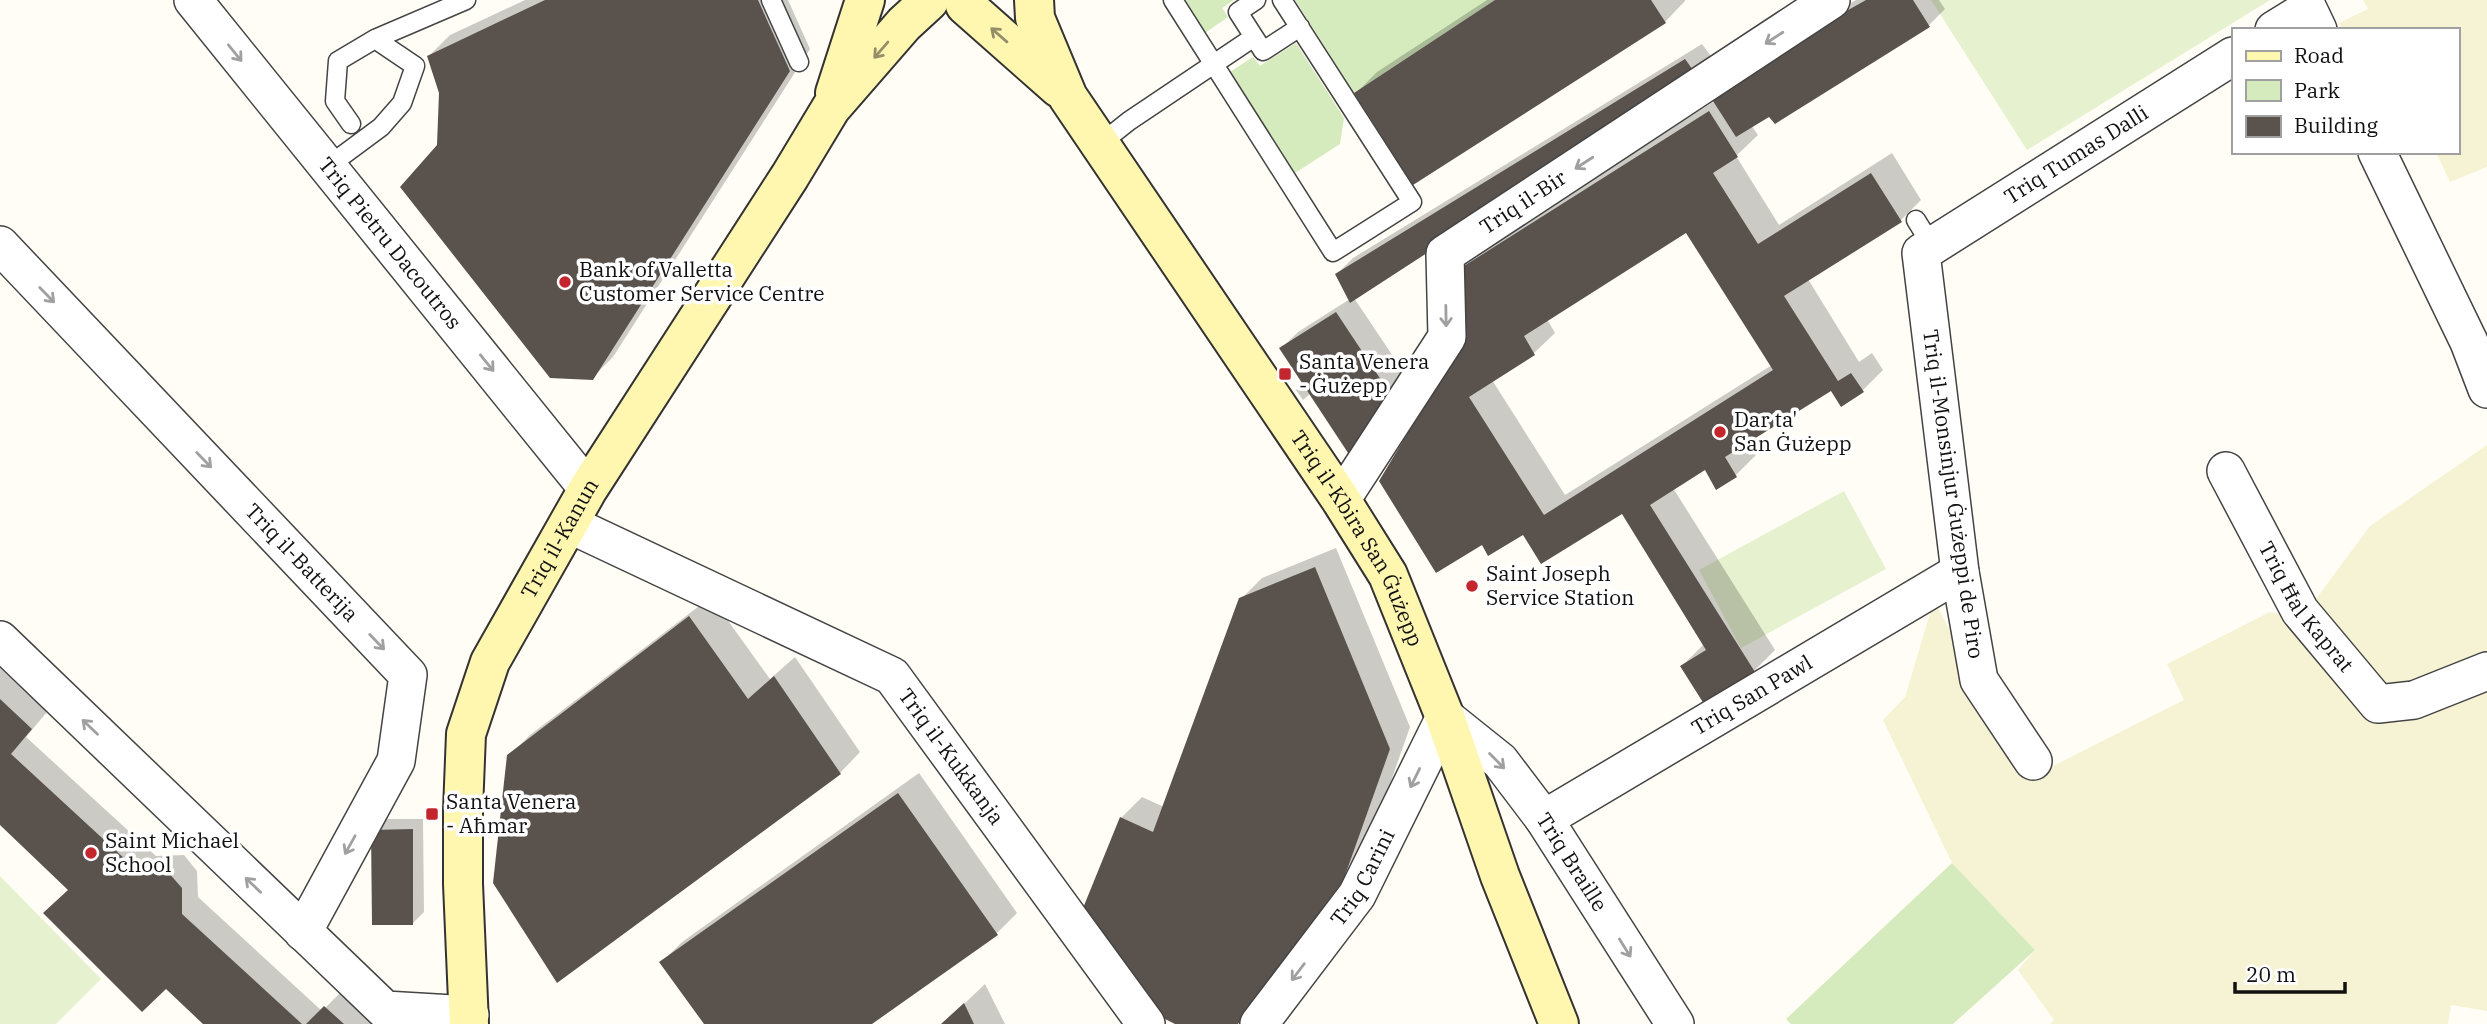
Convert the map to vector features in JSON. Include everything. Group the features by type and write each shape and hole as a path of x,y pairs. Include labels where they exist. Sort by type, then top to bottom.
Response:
{"main road":[{"name":"Triq il-Kanun","path":"831,108 865,0"},
{"name":"Triq il-Kbira San Ġużepp","path":"1034,0 1035,18 1068,97 1341,500 1388,575 1445,717 1500,876 1559,1024"},
{"name":"Triq il-Kanun","path":"470,1019 463,884 466,734 490,662 588,488 831,108 904,24 949,1"},
{"name":"Triq il-Kbira San Ġużepp","path":"949,1 1068,97"}],"street":[{"name":"Triq Pietru Dacoutros","path":"193,0 588,488"},
{"name":"Triq il-Bir","path":"1341,500 1447,337 1445,254 1831,0"},
{"path":"2278,28 2309,13"},
{"name":"Triq Tumas Dalli","path":"1923,240 2232,57"},
{"path":"2378,154 2478,337 2487,389"},
{"name":"Triq il-Monsinjur Ġużeppi de Piro","path":"1923,240 1960,572 1979,680 2033,761"},
{"name":"Triq il-Batterija","path":"0,245 408,675 396,761 303,932"},
{"name":"Triq Ħal Kaprat","path":"2226,471 2300,611 2378,704 2414,700 2487,671"},
{"name":"Triq il-Kukkanja","path":"569,524 891,677 1146,1024"},
{"name":"Triq San Pawl","path":"1544,819 1960,572"},
{"path":"0,640 384,1010 470,1019"},
{"name":"Triq Braille","path":"1445,717 1500,761 1544,819 1675,1024"},
{"name":"Triq Carini","path":"1259,1024 1357,895 1445,717"}],"lane":[{"path":"351,124 335,101 338,61 375,39 466,0"},
{"path":"771,0 799,62"},
{"path":"1173,0 1333,252 1412,202 1282,0"},
{"path":"1256,0 1238,12 1263,51 1300,27"},
{"path":"1100,144 1129,121 1254,37"},
{"path":"327,167 381,127 402,103 415,65 375,39"}],"shaded area":[{"path":"2363,0 2487,0 2487,167 2450,182 2437,154 2459,154 2459,28 2341,28 2339,23 2368,9"},
{"path":"2487,445 2487,660 2410,693 2382,689 2310,607 2370,526"},
{"path":"1934,600 2027,779 2184,700 2167,664 2270,612 2293,616 2367,715 2399,723 2487,690 2487,1011 2451,1005 2448,1024 2050,1024 2054,1020 2018,970 2035,950 1952,863 1883,720 1905,697"}],"green space":[{"path":"1184,0 1234,0 1222,8 1228,17 1205,33"},
{"path":"1295,0 1495,0 1354,93"},
{"path":"1931,0 2270,0 2027,150"},
{"path":"1296,43 1344,118 1340,144 1295,173 1230,72 1253,57 1260,66"},
{"path":"1844,491 1886,569 1741,648 1699,570"},
{"path":"1952,863 2035,950 1953,1024 1791,1024 1786,1019"},
{"path":"0,876 101,979 56,1024 0,1024"}],"building":[{"name":"Bank of Valletta Customer Service Centre","path":"545,0 758,0 790,71 593,380 550,378 400,187 437,145 439,93 427,56"},
{"path":"1495,0 1651,0 1666,23 1413,185 1354,93"},
{"path":"1866,0 1913,0 1930,27 1775,124 1769,117 1736,137 1706,90"},
{"path":"1685,59 1698,77 1350,303 1335,274"},
{"name":"Dar ta' San Ġużepp","path":"1709,111 1738,157 1713,173 1758,244 1871,173 1902,222 1784,296 1838,381 1851,373 1864,392 1841,407 1831,391 1725,457 1737,477 1716,490 1705,470 1650,505 1755,672 1704,704 1680,666 1706,650 1622,514 1541,564 1523,535 1488,556 1482,545 1436,573 1379,481 1462,342 1456,271","holes":["1686,233 1773,370 1544,515 1469,397 1535,355 1524,336"]},
{"path":"1336,312 1395,401 1354,462 1279,348"},
{"path":"1315,567 1390,749 1343,881 1238,1024 1175,1024 1163,1018 1081,913 1120,817 1153,832 1239,598"},
{"path":"689,616 748,699 774,676 841,774 557,983 493,883 507,755"},
{"path":"0,699 32,729 11,754 139,872 167,871 182,888 182,914 302,1024 203,1024 166,989 142,1012 43,913 68,890 0,825"},
{"path":"898,793 998,935 872,1024 704,1024 659,962"},
{"path":"413,829 413,925 372,925 371,830"},
{"path":"964,1003 974,1024 941,1024"},
{"path":"324,1006 344,1024 306,1024"}],"place":[{"name":"Bank of Valletta Customer Service Centre","path":"565,282"},
{"name":"Santa Venera - Ġużepp","path":"1285,374"},
{"name":"Dar ta' San Ġużepp","path":"1720,432"},
{"name":"Saint Joseph Service Station","path":"1472,586"},
{"name":"Santa Venera - Aħmar","path":"432,814"},
{"name":"Saint Michael School","path":"91,853"}]}
